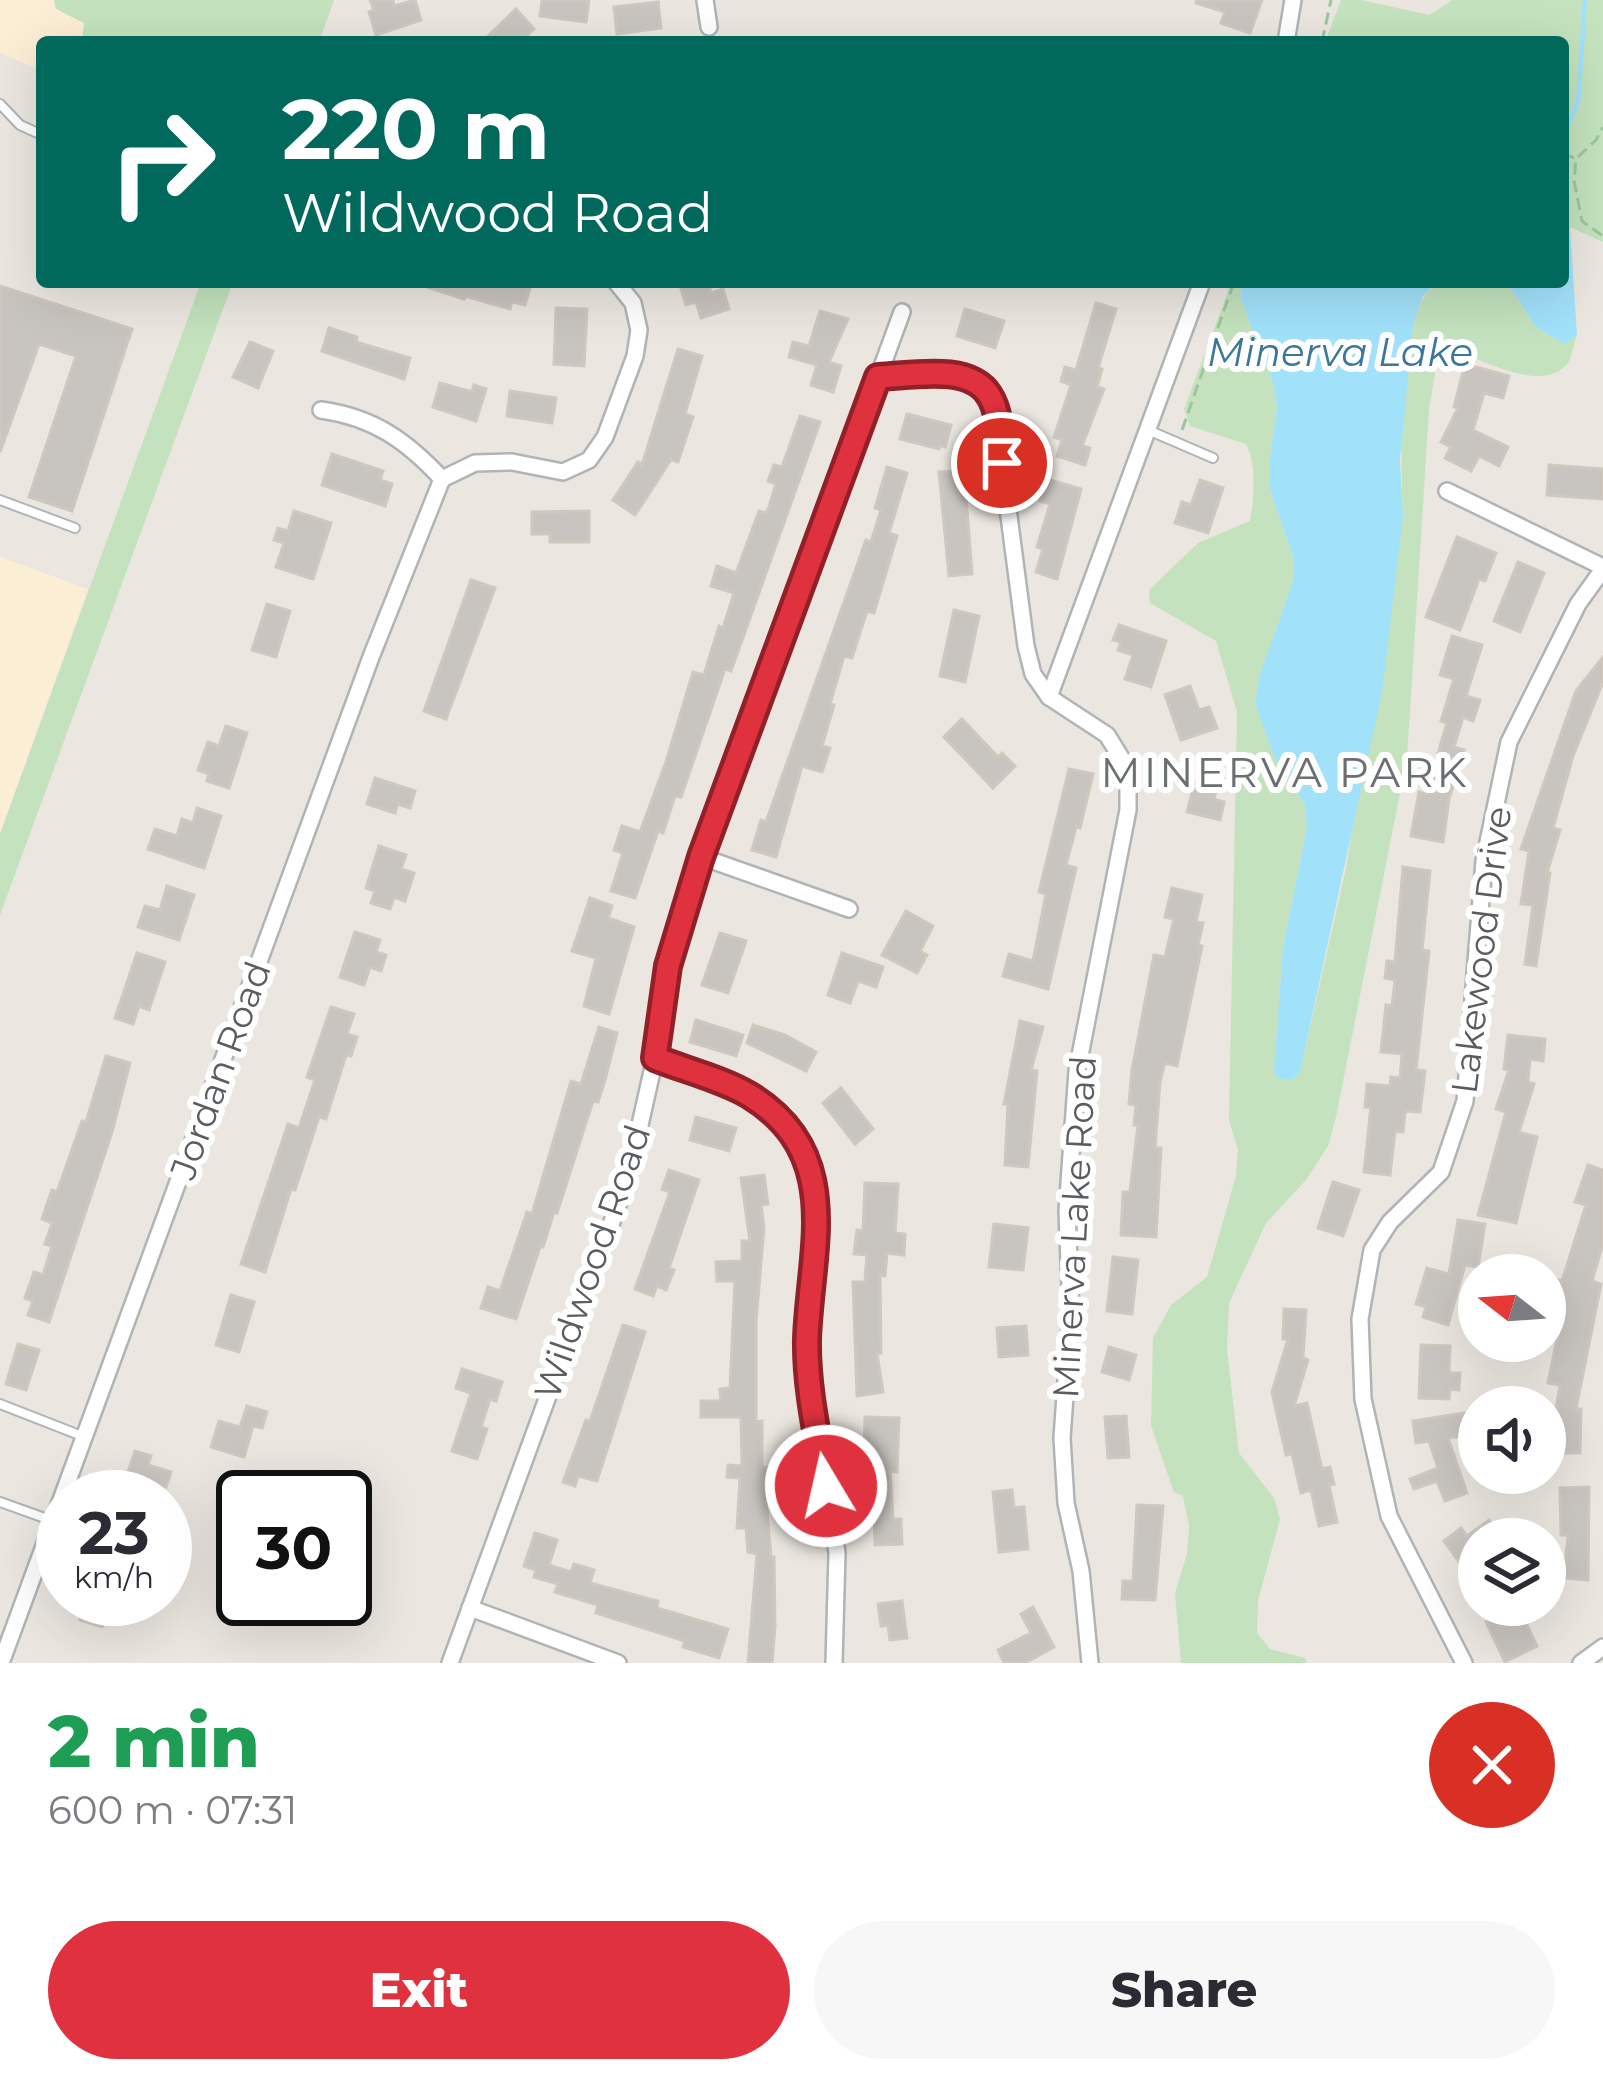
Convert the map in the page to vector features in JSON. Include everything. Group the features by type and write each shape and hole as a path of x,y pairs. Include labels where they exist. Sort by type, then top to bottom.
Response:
{"street":[{"path":"705,0 710,27"},
{"path":"1287,36 1293,0"},
{"path":"321,410 381,426 416,451 442,478 475,463 512,462 562,472 589,460 605,437 635,356 639,329 633,303 621,288"},
{"path":"1049,697 1200,288"},
{"name":"Wildwood Road","path":"450,1663 628,1178 655,1058 668,966 701,857 902,312"},
{"path":"878,377 950,375 972,380 989,395 996,417 1026,646 1033,674 1049,697"},
{"name":"Jordan Road","path":"71,1470 442,478"},
{"path":"1447,491 1603,568"},
{"name":"Lakewood Drive","path":"1464,1663 1389,1516 1363,1399 1360,1319 1372,1250 1390,1222 1441,1172 1466,1101 1484,861 1509,742 1578,604 1603,568"},
{"name":"Minerva Lake Road","path":"1049,697 1107,735 1129,769 1128,810 1077,1071 1067,1211 1071,1311 1062,1438 1066,1502 1081,1571 1090,1663"},
{"path":"701,857 849,909"},
{"path":"655,1058 749,1095 783,1123 806,1160 818,1197 807,1343 837,1553 835,1663"},
{"name":"Jordan Road","path":"2,1663 36,1568"},
{"path":"470,1608 618,1663"},
{"path":"1581,1663 1603,1647"}],"lane":[{"path":"0,104 36,132"},
{"path":"1147,430 1214,458"},
{"path":"0,500 75,527"},
{"path":"0,1404 83,1436"},
{"path":"0,1502 36,1515"}],"path":[{"path":"1323,36 1331,0"},
{"path":"1603,127 1576,159 1574,181 1582,221 1603,236"},
{"path":"1569,155 1576,159"},
{"path":"1177,443 1232,288"}],"shaded area":[{"path":"0,0 54,0 56,9 84,22 83,36 36,36 36,68 0,53"},
{"path":"0,557 88,589 0,834"}],"green space":[{"path":"54,0 334,0 321,36 83,36 84,23 56,9"},
{"path":"1341,0 1430,15 1452,0 1603,0 1603,242 1569,224 1569,36 1327,36"},
{"path":"199,288 231,288 0,915 0,834"},
{"path":"1242,288 1240,296 1274,386 1277,408 1270,490 1294,559 1293,581 1260,674 1255,703 1273,754 1305,805 1307,828 1283,947 1274,1070 1278,1078 1292,1080 1300,1072 1346,868 1403,516 1405,379 1421,302 1432,288 1510,288 1537,328 1565,344 1577,335 1568,363 1543,376 1510,371 1449,348 1438,355 1429,410 1407,758 1336,1117 1328,1146 1306,1180 1266,1223 1229,1303 1227,1350 1239,1453 1274,1498 1280,1519 1258,1601 1257,1633 1270,1649 1305,1658 1307,1663 1181,1663 1175,1594 1189,1526 1183,1496 1174,1492 1151,1426 1153,1338 1171,1305 1207,1277 1236,1176 1238,1149 1229,1120 1237,712 1216,641 1150,603 1149,590 1198,543 1250,521 1253,471 1246,444 1190,426 1184,409 1229,289"}],"water":[{"name":"Minerva Lake","path":"1569,224 1577,335 1565,344 1537,328 1510,288 1569,288"},
{"name":"Minerva Lake","path":"1242,288 1431,288 1422,298 1413,326 1400,460 1403,516 1382,692 1300,1072 1292,1080 1277,1078 1274,1070 1283,947 1307,828 1305,805 1273,754 1255,703 1260,674 1293,581 1294,559 1270,490 1277,408 1274,386 1240,296"}],"building":[{"path":"370,0 393,0 394,6 415,0 421,20 376,35"},
{"path":"542,0 589,0 586,22 540,16"},
{"path":"1197,0 1262,0 1250,33 1221,23 1225,12"},
{"path":"658,2 661,28 617,34 614,7"},
{"path":"516,9 534,29 526,36 488,36"},
{"path":"0,286 132,329 72,511 29,497 76,356 39,344 0,452"},
{"path":"429,288 530,288 525,305 512,302 510,309"},
{"path":"681,288 710,288 711,293 723,289 729,309 701,318 696,302 686,305"},
{"path":"1096,303 1116,309 1098,368 1102,369 1097,387 1104,389 1082,446 1090,448 1085,465 1057,456 1062,440 1054,437 1071,385 1061,381 1065,367 1076,370"},
{"path":"556,308 587,309 584,366 554,364"},
{"path":"965,309 1004,321 995,348 957,336"},
{"path":"820,311 848,319 829,362 841,366 833,392 811,385 817,365 789,357 793,342 809,346"},
{"path":"329,328 357,337 356,342 410,358 404,379 322,351"},
{"path":"250,342 273,351 258,388 233,377"},
{"path":"678,349 702,356 685,414 693,417 678,462 671,460 635,515 613,500 638,462 642,465"},
{"path":"1465,364 1509,376 1503,398 1484,393 1473,430 1508,447 1499,466 1479,456 1471,471 1445,458 1451,447 1441,442 1458,408 1454,407"},
{"path":"440,383 472,392 474,385 486,389 476,421 433,407"},
{"path":"510,391 556,398 552,423 507,416"},
{"path":"907,414 951,425 945,447 900,439"},
{"path":"800,416 820,422 681,797 675,796 663,833 658,831 635,898 611,891 623,853 614,850 622,826 640,832 693,672 704,675 719,626 723,628 734,593 711,586 717,566 736,573 759,511 766,513 769,507 776,484 768,481 774,465 782,467"},
{"path":"332,454 383,471 380,480 392,484 385,506 322,485"},
{"path":"1549,465 1603,469 1603,499 1547,495"},
{"path":"887,467 907,473 889,533 897,536 874,613 867,611 852,658 844,656 822,746 830,748 822,772 802,766 776,857 752,850 866,540 871,542"},
{"path":"964,471 972,574 949,576 939,472"},
{"path":"1047,479 1081,489 1057,579 1036,572 1043,549 1037,547 1050,504 1040,501"},
{"path":"1200,480 1223,488 1208,533 1175,523 1182,502 1191,505"},
{"path":"294,511 331,523 313,579 276,567 284,543 274,540 278,528 288,531"},
{"path":"589,511 589,542 550,542 550,534 532,534 532,512"},
{"path":"1457,537 1496,553 1485,581 1479,579 1460,630 1426,617"},
{"path":"1518,562 1544,573 1520,632 1494,621"},
{"path":"471,580 495,588 446,719 424,711"},
{"path":"267,604 290,611 276,657 252,650"},
{"path":"954,610 979,616 965,682 940,676"},
{"path":"1119,625 1166,641 1151,687 1125,679 1133,655 1118,650 1121,642 1113,640"},
{"path":"1452,636 1482,645 1466,696 1480,700 1473,721 1463,717 1454,747 1464,750 1449,799 1443,842 1411,836 1419,792 1426,794 1447,723 1441,721 1454,679 1440,675"},
{"path":"1603,657 1603,682 1573,756 1553,828 1560,830 1547,873 1536,966 1525,964 1533,905 1521,904 1529,851 1521,849 1576,691"},
{"path":"1190,686 1199,710 1209,707 1217,728 1181,740 1165,695"},
{"path":"962,719 998,757 1002,753 1015,766 993,788 944,737"},
{"path":"226,726 247,733 229,788 207,781 209,774 198,770 208,742 219,746"},
{"path":"1069,769 1093,774 1066,865 1076,868 1048,989 1003,976 1009,954 1033,961 1046,894 1039,892"},
{"path":"375,778 415,791 410,808 398,804 395,813 367,804"},
{"path":"1195,781 1217,787 1214,799 1224,802 1220,820 1187,812"},
{"path":"197,808 221,816 204,868 148,849 155,829 177,836 182,819 193,823"},
{"path":"379,846 406,855 401,869 414,873 405,901 394,897 390,909 371,903 375,891 366,888"},
{"path":"1403,867 1430,871 1422,950 1429,951 1416,1070 1425,1071 1420,1112 1405,1111 1403,1132 1395,1131 1390,1175 1364,1172 1371,1107 1365,1107 1367,1084 1390,1086 1391,1077 1400,1078 1402,1054 1381,1052 1386,1005 1392,1006 1395,980 1385,978 1387,961 1395,962"},
{"path":"167,886 194,895 179,940 138,927 145,906 160,910"},
{"path":"1172,888 1202,895 1196,922 1203,923 1198,945 1202,946 1177,1066 1165,1063 1160,1081 1156,1237 1121,1235 1123,1192 1130,1192 1138,1125 1134,1125 1136,1105 1129,1104 1132,1070 1154,955 1165,957 1174,919 1165,917"},
{"path":"590,898 612,906 608,918 634,927 609,1014 584,1006 596,958 572,951"},
{"path":"906,911 933,926 920,951 927,955 917,973 882,955"},
{"path":"355,932 380,940 376,952 386,955 381,971 370,967 364,985 340,977"},
{"path":"720,933 746,941 728,993 702,985"},
{"path":"137,953 165,962 149,1010 139,1006 133,1024 115,1018"},
{"path":"842,953 883,967 876,987 858,981 850,1003 828,995"},
{"path":"331,1007 354,1014 347,1034 357,1037 351,1056 346,1055 326,1119 319,1117 265,1272 241,1264 288,1124 299,1128 315,1080 307,1077"},
{"path":"696,1020 743,1035 736,1056 690,1042"},
{"path":"1020,1021 1043,1027 1031,1070 1037,1071 1028,1167 1005,1165 1008,1104 1004,1104"},
{"path":"753,1025 816,1052 806,1071 747,1043"},
{"path":"599,1027 617,1033 605,1080 598,1102 593,1101 516,1319 481,1308 488,1287 500,1291 527,1212 532,1214 571,1081 581,1084"},
{"path":"1508,1035 1545,1039 1543,1061 1530,1059 1528,1082 1534,1084 1519,1132 1537,1137 1516,1223 1478,1215 1506,1112 1496,1109 1509,1070 1504,1069"},
{"path":"106,1056 130,1063 49,1322 28,1315 33,1301 25,1298 34,1272 43,1275 52,1246 45,1244 52,1223 42,1219 52,1190 57,1192 82,1121 86,1122"},
{"path":"841,1088 873,1129 855,1144 823,1103"},
{"path":"696,1117 736,1128 729,1151 690,1140"},
{"path":"1588,1165 1603,1170 1603,1244 1592,1281 1601,1284 1576,1409 1581,1409 1580,1453 1566,1453 1566,1386 1548,1383 1552,1362 1566,1362 1566,1268 1586,1205 1575,1202"},
{"path":"669,1170 699,1180 669,1268 674,1270 666,1290 657,1286 653,1296 635,1289 670,1192 662,1189"},
{"path":"764,1175 768,1204 761,1205 756,1422 762,1421 762,1467 773,1468 771,1501 766,1500 774,1557 775,1626 772,1663 748,1663 757,1554 748,1552 746,1528 737,1528 740,1478 727,1477 728,1465 742,1466 741,1417 701,1417 701,1401 721,1401 720,1389 730,1388 735,1281 717,1281 716,1262 742,1261 742,1241 750,1241 741,1178"},
{"path":"1333,1182 1359,1190 1343,1236 1318,1228"},
{"path":"865,1183 898,1184 895,1233 905,1234 904,1255 887,1253 885,1276 880,1275 881,1353 877,1354 883,1392 857,1396 853,1282 865,1282 867,1255 854,1254 857,1230 863,1231"},
{"path":"1458,1220 1485,1224 1480,1254 1458,1254 1458,1290 1448,1325 1423,1317 1426,1307 1416,1304 1427,1268 1449,1274"},
{"path":"994,1224 1028,1228 1023,1270 989,1267"},
{"path":"1113,1257 1138,1260 1132,1314 1107,1311"},
{"path":"231,1295 254,1302 239,1352 216,1345"},
{"path":"1284,1309 1306,1310 1303,1358 1308,1360 1294,1406 1307,1403 1322,1469 1330,1467 1337,1522 1319,1526 1311,1490 1301,1493 1292,1454 1286,1455 1272,1392 1288,1339 1283,1339"},
{"path":"623,1325 645,1332 597,1481 578,1476 575,1486 563,1482 586,1420 590,1421"},
{"path":"1026,1326 1028,1355 999,1357 997,1328"},
{"path":"18,1344 39,1350 26,1390 6,1384"},
{"path":"1421,1345 1450,1346 1449,1373 1460,1373 1458,1390 1450,1389 1449,1399 1419,1398"},
{"path":"1109,1347 1136,1355 1129,1380 1102,1372"},
{"path":"462,1369 502,1382 496,1401 490,1399 477,1459 452,1451 471,1393 456,1388"},
{"path":"247,1406 267,1412 262,1428 253,1426 244,1457 211,1447 219,1421 240,1427"},
{"path":"1458,1414 1458,1437 1448,1438 1458,1467 1458,1494 1464,1494 1445,1501 1437,1481 1414,1489 1410,1479 1438,1468 1429,1441 1416,1443 1413,1421"},
{"path":"1126,1416 1129,1457 1108,1458 1105,1417"},
{"path":"865,1417 899,1418 897,1472 890,1471 893,1519 901,1519 902,1544 875,1545 874,1511 868,1511 866,1479 876,1479 877,1451 864,1450"},
{"path":"135,1451 151,1456 148,1465 164,1470 129,1470"},
{"path":"1589,1487 1588,1580 1566,1578 1568,1535 1566,1518 1561,1518 1560,1494 1566,1494 1566,1488"},
{"path":"1012,1490 1014,1508 1024,1507 1028,1549 999,1552 993,1492"},
{"path":"1137,1505 1163,1506 1155,1600 1122,1599 1123,1581 1133,1581"},
{"path":"1458,1530 1458,1560 1444,1541"},
{"path":"535,1533 557,1540 549,1565 571,1572 574,1564 594,1570 590,1583 658,1601 657,1608 728,1629 719,1658 683,1647 685,1641 596,1613 598,1605 555,1592 558,1584 534,1577 536,1570 524,1566"},
{"path":"902,1601 907,1638 890,1640 888,1625 881,1626 878,1604"},
{"path":"1033,1607 1054,1647 1025,1663 1004,1663 998,1650 1031,1633 1021,1614"},
{"path":"1488,1626 1527,1626 1537,1646 1505,1662"}],"waterway":[{"path":"1569,122 1578,103 1585,0"}],"district":[{"name":"MINERVA PARK","path":"1285,772"}],"route":[{"path":"826,1486 807,1343 818,1197 806,1160 783,1123 749,1095 655,1058 668,966 701,857 878,377 950,375 972,380 989,395 1002,463"}]}
